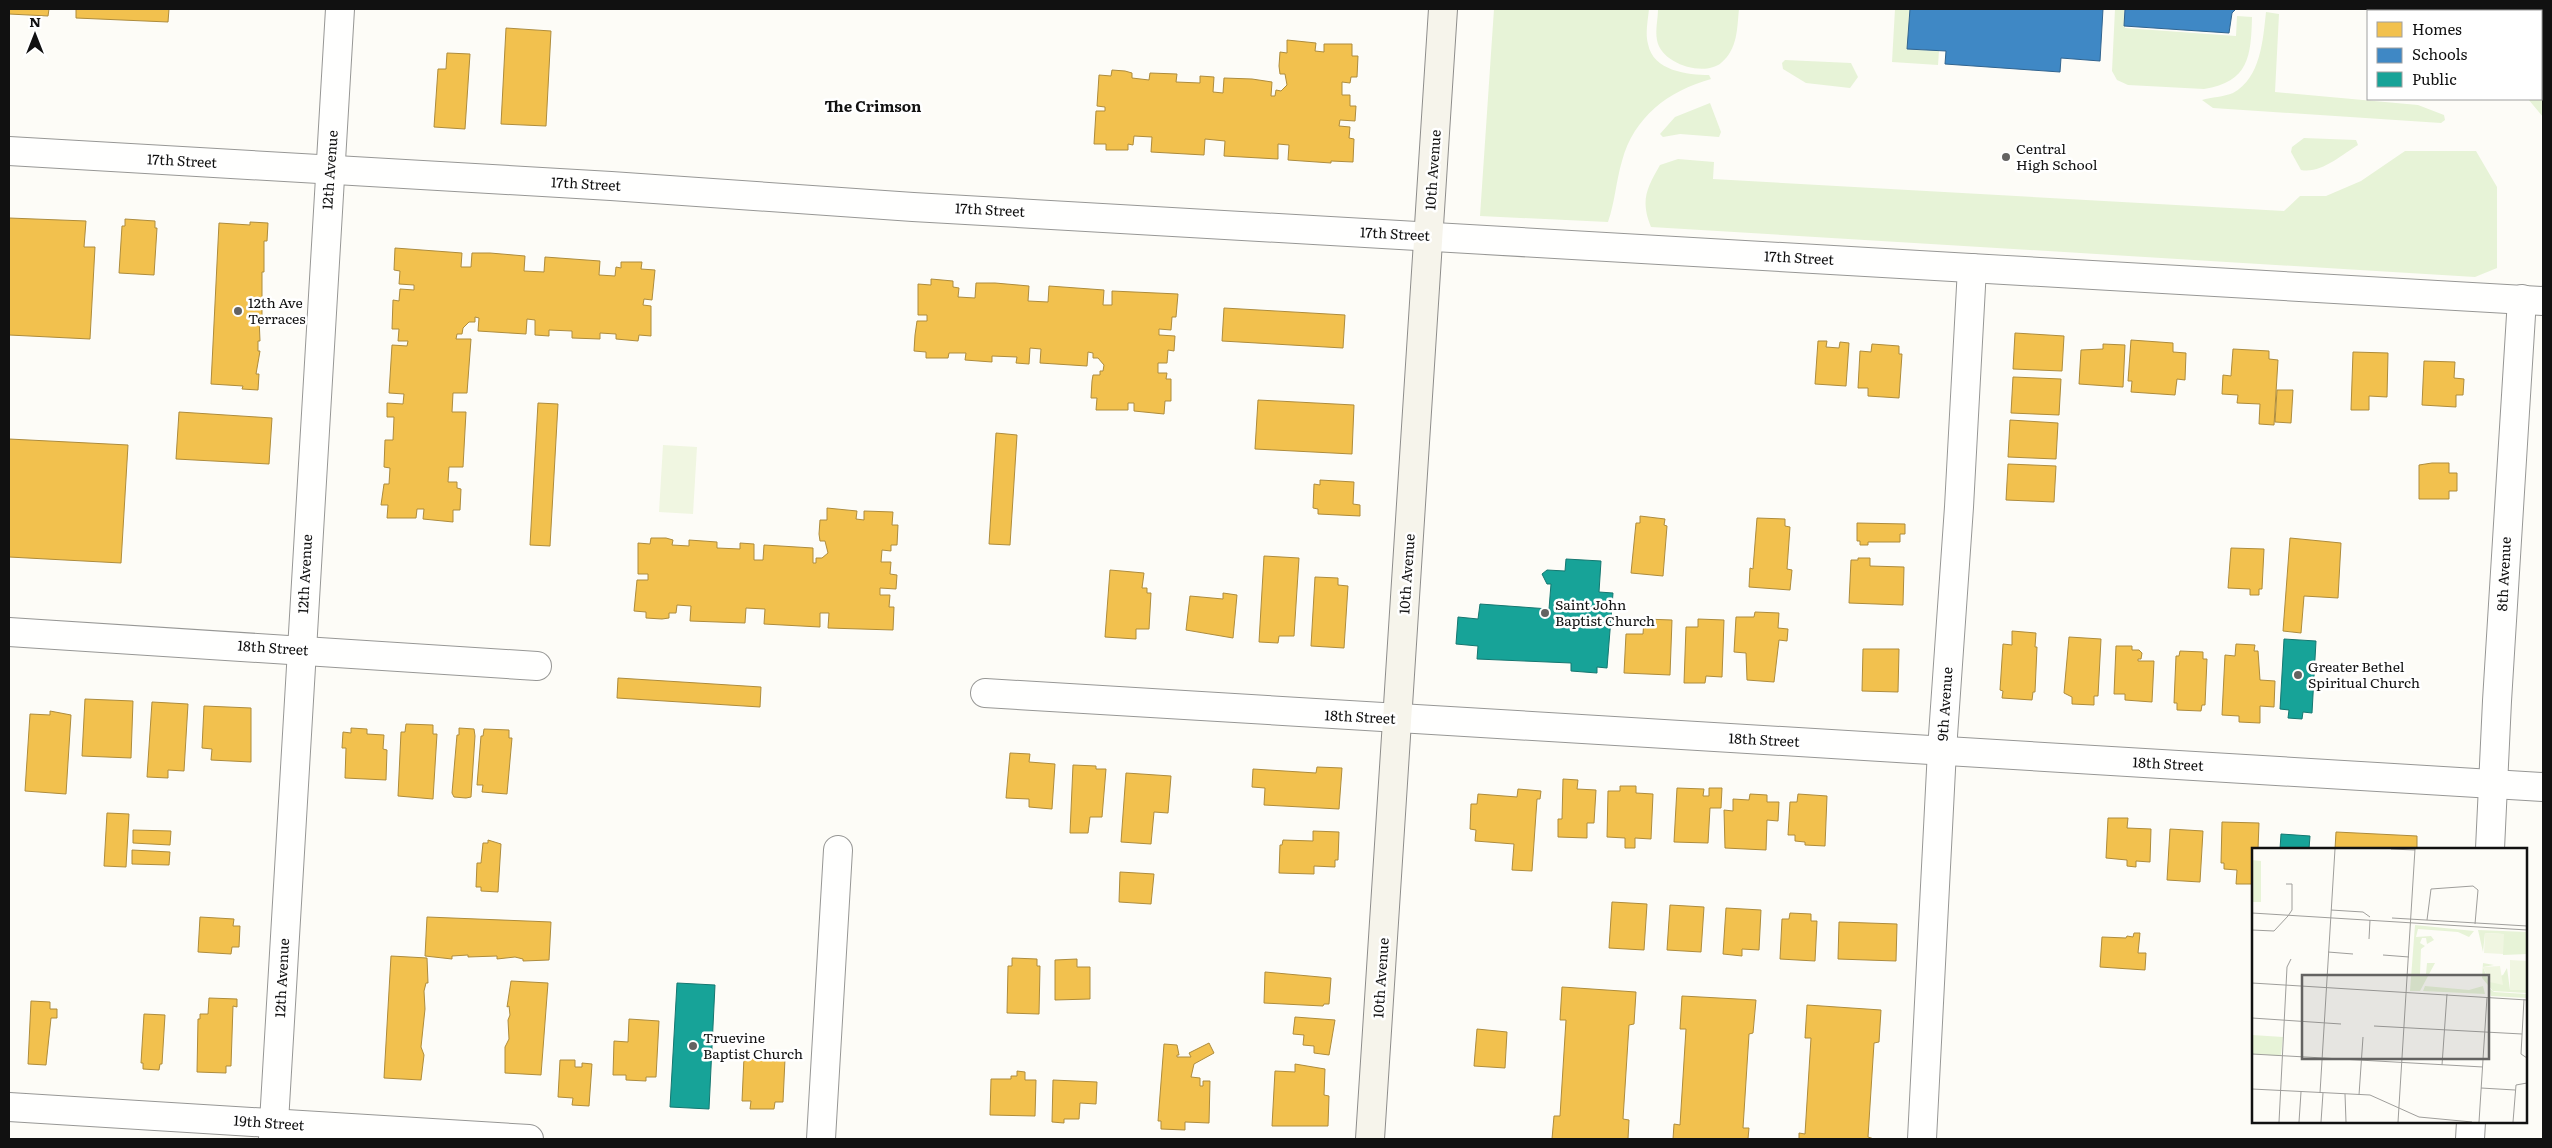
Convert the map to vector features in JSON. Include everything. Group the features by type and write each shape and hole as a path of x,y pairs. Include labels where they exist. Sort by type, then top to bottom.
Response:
{"main road":[{"name":"10th Avenue","path":"1370,1139 1443,9"}],"street":[{"name":"12th Avenue","path":"273,1131 340,9"},
{"name":"17th Street","path":"9,151 620,186 896,206 2532,300"},
{"name":"9th Avenue","path":"1922,1139 1942,750 1959,507 1972,268"},
{"name":"8th Avenue","path":"2490,848 2496,701 2532,300"},
{"name":"18th Street","path":"9,632 537,666"},
{"name":"18th Street","path":"985,693 2543,787"},
{"path":"822,1139 838,850"},
{"name":"19th Street","path":"9,1106 273,1131 529,1139"},
{"path":"2470,1139 2471,1123"}],"green space":[{"path":"1494,9 1649,9 1647,40 1651,53 1657,60 1673,70 1709,75 1711,79 1681,91 1655,108 1635,131 1622,161 1608,222 1480,216"},
{"path":"1658,9 1739,9 1736,38 1731,51 1721,63 1704,69 1684,66 1675,62 1666,56 1657,40"},
{"path":"1895,9 1910,9 1908,49 1939,51 1938,65 1892,62"},
{"path":"2115,9 2124,9 2125,28 2236,36 2237,16 2252,17 2248,55 2239,73 2230,80 2204,89 2128,85 2117,80 2112,71"},
{"path":"2543,9 2543,80 2542,10 2490,10"},
{"path":"2266,12 2279,14 2275,92 2418,105 2444,115 2445,120 2441,123 2213,108 2202,100 2233,93 2250,78 2262,46"},
{"path":"1785,60 1851,63 1858,77 1850,88 1806,83 1783,69 1782,63"},
{"path":"2542,79 2543,80 2543,117 2529,100 2542,100"},
{"path":"1710,103 1721,132 1719,137 1680,134 1663,137 1660,134 1675,117"},
{"path":"2304,138 2356,140 2358,145 2323,166 2316,169 2301,170 2291,152 2292,147"},
{"path":"2405,151 2476,151 2497,187 2497,268 2475,277 1651,227 1646,209 1646,195 1660,165 1678,159 1714,162 1713,179 2284,211 2300,196 2326,196 2361,181"},
{"path":"663,445 697,447 693,514 659,512"}],"building: Homes":[{"path":"9,9 49,9 48,16 9,14"},
{"path":"76,9 169,9 168,22 76,18"},
{"path":"506,28 551,31 546,126 501,124"},
{"path":"1287,40 1316,43 1315,51 1324,52 1324,44 1352,44 1352,56 1358,56 1357,77 1351,77 1350,83 1342,82 1342,95 1350,95 1350,106 1356,106 1355,121 1340,120 1339,126 1350,127 1349,138 1354,139 1353,162 1331,161 1331,163 1288,160 1289,145 1278,144 1278,159 1224,156 1225,141 1205,139 1204,155 1151,152 1152,137 1134,136 1133,145 1128,144 1128,150 1106,150 1106,144 1094,144 1096,111 1105,111 1105,107 1097,106 1099,75 1111,76 1112,70 1125,71 1132,73 1132,78 1149,80 1150,73 1177,74 1176,82 1200,83 1200,76 1214,77 1213,92 1223,93 1224,78 1252,79 1272,82 1271,96 1275,96 1276,90 1281,91 1287,85 1285,74 1280,74 1279,66 1280,52 1287,53"},
{"path":"447,53 470,54 465,129 434,127 438,69 446,69"},
{"path":"9,218 86,221 84,247 95,247 90,339 9,335"},
{"path":"125,219 155,221 155,228 157,228 154,275 119,273 122,226 125,226"},
{"name":"12th Ave Terraces","path":"250,222 268,223 267,241 264,241 264,272 262,272 262,318 259,317 260,341 258,341 258,351 260,351 256,374 259,374 258,390 242,389 243,386 211,384 219,223 250,225"},
{"path":"395,248 462,253 461,267 471,267 472,253 490,253 525,256 524,271 544,272 545,257 600,261 599,275 615,276 616,267 621,268 621,262 642,262 641,269 655,270 652,300 644,299 643,305 651,306 651,336 639,335 638,341 616,339 616,334 600,333 600,339 572,338 572,331 549,330 549,336 535,335 535,320 527,319 526,334 478,331 479,318 475,317 475,322 469,322 463,328 462,334 457,334 456,339 471,339 467,393 453,393 452,412 466,412 463,467 449,467 448,482 457,482 457,488 461,489 460,510 453,510 453,522 423,519 424,509 417,509 416,518 387,518 388,505 381,505 384,484 389,484 390,468 384,467 385,440 393,440 394,417 387,417 387,403 403,404 404,394 389,393 392,345 407,346 408,341 398,341 399,329 392,329 393,300 399,301 400,289 414,290 414,285 399,284 400,271 394,270"},
{"path":"931,279 953,281 953,287 959,288 958,297 975,298 976,283 1029,286 1028,301 1048,302 1049,286 1104,290 1103,305 1112,305 1112,291 1178,294 1176,317 1172,317 1171,330 1159,329 1159,335 1175,336 1174,351 1168,350 1167,363 1158,363 1158,373 1167,373 1166,379 1171,379 1171,401 1165,401 1164,414 1134,411 1134,403 1128,403 1128,410 1096,410 1097,398 1091,398 1093,375 1100,375 1104,365 1098,358 1093,358 1093,353 1088,352 1087,366 1040,363 1041,349 1030,348 1029,364 1016,363 1017,357 992,356 992,362 965,360 966,353 949,353 948,358 926,358 926,352 914,351 917,321 927,321 927,315 918,315 918,284 931,285"},
{"path":"1224,308 1345,315 1343,348 1222,341"},
{"path":"2015,333 2064,336 2062,371 2013,369"},
{"path":"2131,340 2173,343 2173,352 2186,353 2185,380 2177,379 2175,395 2131,392 2132,381 2128,381"},
{"path":"1818,341 1827,341 1826,347 1839,348 1840,342 1849,343 1846,386 1815,384"},
{"path":"1872,344 1899,346 1899,354 1902,354 1899,398 1868,396 1868,388 1858,388 1860,351 1871,352"},
{"path":"2103,344 2125,345 2123,387 2079,384 2081,350 2103,349"},
{"path":"2233,349 2269,351 2269,359 2278,360 2274,425 2259,424 2260,404 2237,403 2238,395 2222,394 2223,375 2231,376"},
{"path":"2353,352 2388,353 2387,397 2369,396 2369,410 2351,410"},
{"path":"2424,361 2455,362 2454,378 2464,379 2463,395 2456,395 2456,407 2422,405"},
{"path":"2013,377 2061,379 2059,415 2011,413"},
{"path":"2277,390 2293,390 2291,423 2275,422"},
{"path":"1258,400 1354,405 1352,454 1255,449"},
{"path":"538,403 558,404 550,546 530,545"},
{"path":"179,412 272,418 269,464 176,459"},
{"path":"2010,420 2058,423 2056,459 2008,457"},
{"path":"996,433 1017,435 1010,545 989,544"},
{"path":"9,439 128,445 121,563 9,557"},
{"path":"2449,463 2449,473 2457,473 2457,491 2449,491 2449,499 2419,499 2419,465"},
{"path":"2008,464 2056,466 2054,502 2006,500"},
{"path":"1320,480 1354,482 1353,504 1360,505 1360,516 1318,514 1318,509 1313,508 1314,484 1320,485"},
{"path":"827,508 857,511 856,519 864,520 864,511 893,512 892,525 898,525 897,545 891,545 891,551 882,550 881,562 891,562 890,574 897,575 896,589 880,588 880,595 890,595 889,607 894,607 893,630 828,628 829,613 820,613 820,627 764,624 765,609 746,608 745,623 690,621 691,606 677,605 676,613 669,613 669,618 662,619 646,618 646,612 634,611 637,580 648,580 648,574 638,574 638,543 650,544 651,538 666,538 673,540 672,545 689,546 689,540 717,542 717,548 740,549 740,543 754,544 754,560 763,560 764,545 813,548 813,563 816,563 816,558 822,558 828,553 825,541 820,541 819,534 820,520 827,520"},
{"path":"1640,516 1665,519 1664,525 1667,526 1663,576 1631,573 1636,523 1640,523"},
{"path":"1757,518 1785,519 1785,526 1790,527 1787,569 1792,570 1790,590 1749,587 1750,568 1753,569"},
{"path":"1857,523 1905,524 1905,534 1900,534 1900,542 1868,542 1868,545 1860,545 1860,541 1857,541"},
{"path":"2290,538 2341,543 2338,598 2304,596 2301,633 2283,631"},
{"path":"2231,548 2264,549 2262,589 2259,589 2259,595 2250,595 2250,589 2228,588"},
{"path":"1264,556 1299,558 1294,636 1279,636 1278,643 1259,642"},
{"path":"1858,558 1870,558 1870,566 1904,567 1903,605 1849,603 1851,560 1858,560"},
{"path":"1110,570 1144,573 1142,588 1147,588 1147,593 1151,593 1149,629 1136,629 1136,639 1105,637"},
{"path":"1315,577 1338,578 1338,585 1348,586 1344,648 1311,646"},
{"path":"1223,593 1237,595 1233,638 1186,630 1190,596 1223,599"},
{"path":"1755,612 1779,613 1778,628 1788,629 1787,641 1779,640 1774,682 1747,680 1746,653 1734,652 1736,617 1754,617"},
{"path":"1644,619 1672,620 1670,675 1624,673 1626,634 1643,634"},
{"path":"1698,619 1724,620 1722,677 1706,676 1705,683 1684,683 1686,627 1698,627"},
{"path":"2012,631 2036,633 2035,692 2033,692 2032,700 2002,698 2003,691 2000,690 2003,644 2012,645"},
{"path":"2069,637 2101,639 2098,696 2094,696 2094,705 2072,704 2072,697 2064,693"},
{"path":"2236,644 2255,645 2254,651 2258,651 2260,680 2275,681 2274,707 2260,706 2260,723 2239,722 2239,716 2222,715 2225,655 2235,656"},
{"path":"2116,646 2132,646 2132,650 2139,650 2142,653 2141,659 2138,659 2138,661 2154,661 2152,702 2125,700 2125,694 2114,694"},
{"path":"1863,649 1899,649 1898,692 1862,691"},
{"path":"2180,651 2203,652 2203,659 2207,659 2205,705 2202,705 2201,711 2177,710 2177,703 2174,703 2176,656 2179,656"},
{"path":"618,678 761,687 760,707 617,698"},
{"path":"85,699 133,701 131,758 82,756"},
{"path":"152,702 188,704 184,771 168,770 168,778 147,777"},
{"path":"204,706 251,708 251,762 211,760 212,749 202,748"},
{"path":"50,711 71,715 66,794 25,791 30,714 50,715"},
{"path":"406,724 433,725 433,734 437,734 433,799 398,796 401,732 405,732"},
{"path":"351,728 367,729 367,734 384,735 383,749 387,750 386,780 345,778 346,748 342,748 343,732 351,733"},
{"path":"459,728 474,729 475,736 471,797 466,798 454,797 452,793"},
{"path":"484,729 509,730 509,738 512,738 507,794 482,792 483,785 477,785 481,736 483,736"},
{"path":"1010,753 1030,754 1029,762 1055,764 1052,809 1029,807 1029,799 1006,798"},
{"path":"1073,765 1096,766 1096,769 1106,769 1102,817 1090,817 1088,833 1070,833"},
{"path":"1317,767 1342,768 1339,809 1264,805 1265,788 1252,787 1253,769 1316,773"},
{"path":"1126,773 1171,776 1168,813 1154,812 1151,844 1121,842"},
{"path":"1563,779 1578,780 1577,789 1596,790 1594,823 1587,823 1587,838 1558,837 1558,819 1562,819"},
{"path":"1620,786 1636,786 1636,793 1653,794 1651,839 1635,838 1635,848 1625,848 1625,838 1607,837 1608,791 1620,791"},
{"path":"1677,788 1704,789 1703,796 1709,796 1709,788 1722,788 1721,808 1710,808 1708,843 1674,842"},
{"path":"1518,789 1541,791 1540,799 1537,799 1532,871 1512,870 1514,844 1475,841 1476,830 1470,829 1471,804 1477,804 1478,794 1517,797"},
{"path":"1750,794 1767,795 1767,802 1779,802 1778,821 1767,820 1766,850 1725,848 1724,810 1733,811 1733,799 1749,800"},
{"path":"1798,794 1827,796 1825,846 1805,845 1805,842 1795,841 1795,835 1788,835 1790,802 1797,802"},
{"path":"107,813 129,814 126,867 104,866"},
{"path":"2108,818 2128,818 2127,828 2151,829 2150,862 2136,861 2136,867 2127,866 2127,860 2106,858"},
{"path":"2222,822 2259,823 2258,848 2252,848 2252,884 2236,884 2237,870 2224,869 2224,863 2221,863"},
{"path":"2170,829 2203,831 2200,882 2167,880"},
{"path":"133,830 171,831 170,845 133,843"},
{"path":"1313,831 1339,832 1338,860 1335,860 1335,867 1314,866 1314,874 1279,873 1280,845 1282,845 1283,840 1313,841"},
{"path":"2336,832 2417,836 2417,848 2335,848"},
{"path":"488,840 501,844 498,892 481,891 481,887 476,887 477,863 481,863 483,843 488,843"},
{"path":"132,850 170,852 169,865 132,864"},
{"path":"1120,872 1154,874 1151,904 1119,902"},
{"path":"1612,902 1647,904 1644,950 1609,948"},
{"path":"1670,905 1704,907 1701,952 1667,950"},
{"path":"1726,908 1761,910 1759,950 1742,949 1742,956 1723,954"},
{"path":"1790,913 1811,914 1811,921 1817,921 1815,961 1780,959 1782,919 1789,919"},
{"path":"200,917 234,919 233,926 240,926 239,947 232,947 231,954 198,952"},
{"path":"427,917 551,922 549,960 523,961 523,959 515,957 497,959 497,956 468,957 468,955 452,956 452,959 425,956"},
{"path":"1839,922 1897,924 1896,961 1838,959"},
{"path":"2134,933 2140,933 2138,953 2146,953 2145,970 2100,967 2102,937 2126,938 2127,936 2133,937"},
{"path":"391,956 427,958 428,983 426,983 424,991 425,1009 421,1047 424,1055 421,1080 384,1078"},
{"path":"1012,958 1037,959 1037,966 1040,966 1039,1014 1007,1013 1008,966 1012,966"},
{"path":"1077,959 1077,967 1090,967 1090,999 1055,1000 1055,960"},
{"path":"1265,972 1331,978 1329,1004 1324,1004 1323,1006 1264,1003"},
{"path":"511,981 548,983 541,1075 505,1073 505,1047 509,1039 508,1020 510,1015 509,1006 507,1007"},
{"path":"1562,987 1636,992 1634,1024 1629,1025 1623,1119 1629,1120 1628,1139 1552,1139 1554,1116 1560,1116 1566,1020 1560,1020"},
{"path":"1682,996 1756,1000 1753,1033 1749,1034 1743,1128 1749,1128 1748,1139 1673,1139 1674,1124 1680,1125 1686,1029 1680,1029"},
{"path":"209,998 237,999 237,1007 233,1006 231,1066 226,1066 226,1073 197,1072 198,1019 200,1019 200,1014 208,1014"},
{"path":"31,1001 50,1002 50,1009 57,1009 57,1018 51,1018 46,1065 28,1064"},
{"path":"1807,1005 1881,1010 1879,1042 1874,1043 1868,1137 1874,1139 1799,1139 1799,1133 1805,1134 1811,1038 1805,1038"},
{"path":"144,1014 165,1015 162,1064 160,1064 159,1070 143,1069 143,1063 141,1063"},
{"path":"1295,1017 1335,1020 1329,1055 1314,1053 1314,1046 1303,1045 1304,1035 1293,1034"},
{"path":"629,1019 659,1021 656,1077 646,1077 646,1081 626,1080 626,1075 613,1075 614,1041 628,1042"},
{"path":"1477,1029 1507,1032 1505,1068 1474,1066"},
{"path":"1209,1043 1214,1053 1194,1064 1191,1077 1200,1078 1200,1086 1203,1086 1203,1081 1210,1081 1209,1123 1185,1122 1185,1130 1161,1129 1161,1121 1158,1121 1164,1044 1177,1045 1179,1055 1177,1057 1191,1057 1189,1053"},
{"path":"744,1057 785,1059 783,1102 775,1102 774,1109 750,1109 751,1101 742,1101"},
{"path":"560,1060 575,1060 575,1067 582,1067 582,1063 592,1064 589,1106 572,1105 573,1098 558,1097"},
{"path":"1295,1064 1325,1069 1324,1095 1329,1096 1328,1126 1272,1126 1275,1071 1295,1072"},
{"path":"1017,1071 1025,1072 1025,1080 1036,1080 1035,1116 990,1115 991,1079 1011,1079 1011,1076 1017,1076"},
{"path":"1053,1080 1097,1082 1096,1104 1080,1103 1079,1119 1064,1119 1064,1123 1052,1122"}],"building: Schools":[{"path":"1910,9 2103,9 2100,61 2061,58 2060,72 1945,64 1946,51 1907,49"},
{"path":"2125,9 2236,9 2232,13 2229,33 2124,26"}],"building: Public":[{"name":"Saint John Baptist Church","path":"1566,559 1601,561 1599,592 1613,593 1607,668 1597,667 1597,673 1571,671 1571,663 1477,659 1478,646 1456,644 1458,617 1478,619 1480,604 1549,609 1551,584 1547,584 1542,574 1547,570 1565,571"},
{"name":"Greater Bethel Spiritual Church","path":"2284,639 2316,641 2312,713 2303,712 2302,719 2288,718 2289,710 2280,709"},
{"path":"2281,834 2310,836 2309,848 2280,848"},
{"name":"Truevine Baptist Church","path":"677,983 715,985 709,1109 670,1107"}],"place":[{"name":"Central High School","path":"2006,157"},
{"name":"12th Ave Terraces","path":"238,311"},
{"name":"Saint John Baptist Church","path":"1545,613"},
{"name":"Greater Bethel Spiritual Church","path":"2298,675"},
{"name":"Truevine Baptist Church","path":"693,1046"}],"district":[{"name":"The Crimson","path":"873,107"}]}
